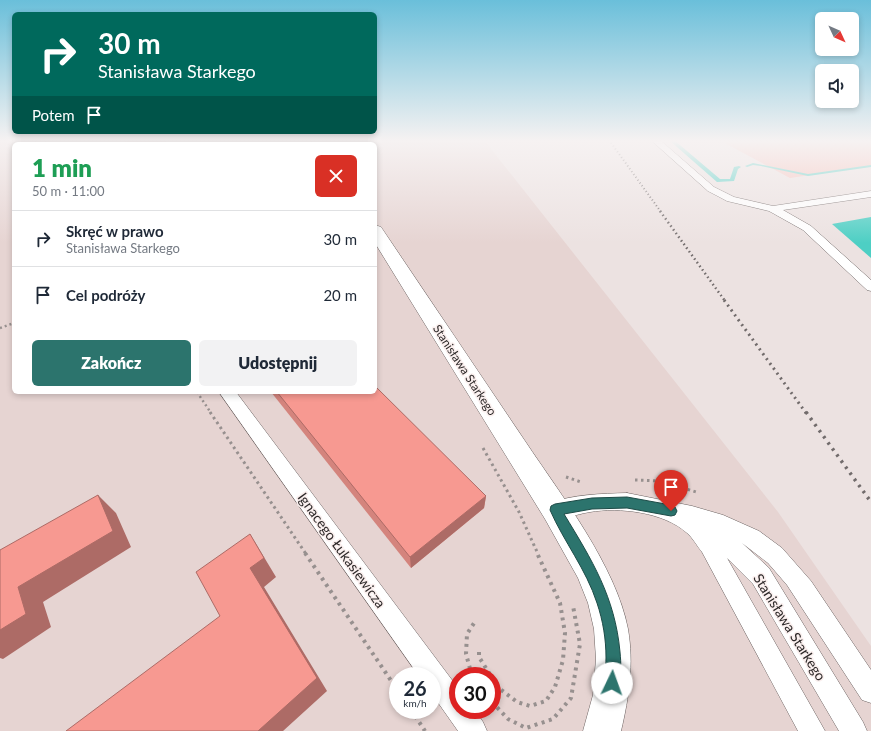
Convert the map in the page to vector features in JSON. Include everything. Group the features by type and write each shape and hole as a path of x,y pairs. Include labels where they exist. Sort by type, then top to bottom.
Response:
{"street":[{"name":"Stanisława Starkego","path":"377,233 555,510 590,570 604,603 611,629 613,658 611,695 602,731"}],"lane":[{"path":"694,174 711,189 731,199 773,209 807,228 871,287"},
{"path":"773,209 871,194"},
{"name":"Ignacego Łukasiewicza","path":"228,394 449,697"},
{"name":"Stanisława Starkego","path":"555,510 592,504 627,502 696,515 730,526 753,538 775,555 800,584 871,691"},
{"name":"Stanisława Starkego","path":"671,511 694,526 709,545 812,731"},
{"name":"Stanisława Starkego","path":"671,511 698,523 726,542 761,576 854,731"},
{"name":"Ignacego Łukasiewicza","path":"465,719 474,731"}],"path":[{"path":"0,328 12,324"},
{"path":"198,394 389,678"},
{"path":"480,442 519,512 557,596 560,603 566,633 563,660 555,686 546,701 530,706 517,702 501,690"},
{"path":"561,476 587,484"},
{"path":"630,480 661,481 703,494"},
{"path":"501,712 508,719 526,728 553,719 571,698 580,644 572,602"},
{"path":"470,667 466,654 467,634 476,620"},
{"path":"479,652 479,657 485,667"},
{"path":"417,719 425,731"}],"shaded area":[{"path":"0,174 12,174 12,394 377,394 377,174 511,174 778,512 871,646 871,731 0,731"},
{"path":"783,174 816,174 790,178"}],"water":[{"path":"871,217 871,258 832,224"}],"building":[{"path":"377,388 486,496 410,557 279,394 377,394"},
{"path":"98,495 113,531 18,587 26,614 0,630 0,550"},
{"path":"250,534 264,558 250,568 317,678 258,731 66,731 220,616 196,572"}],"waterway":[{"path":"711,174 719,181 732,180 734,174"},
{"path":"804,174 814,174"}],"railway":[{"path":"634,174 661,212"},
{"path":"660,211 725,301"},
{"path":"724,300 806,413"},
{"path":"806,412 871,502"}],"route":[{"path":"612,683 613,658 611,629 604,603 590,570 555,510 592,504 627,502 671,511"}]}
